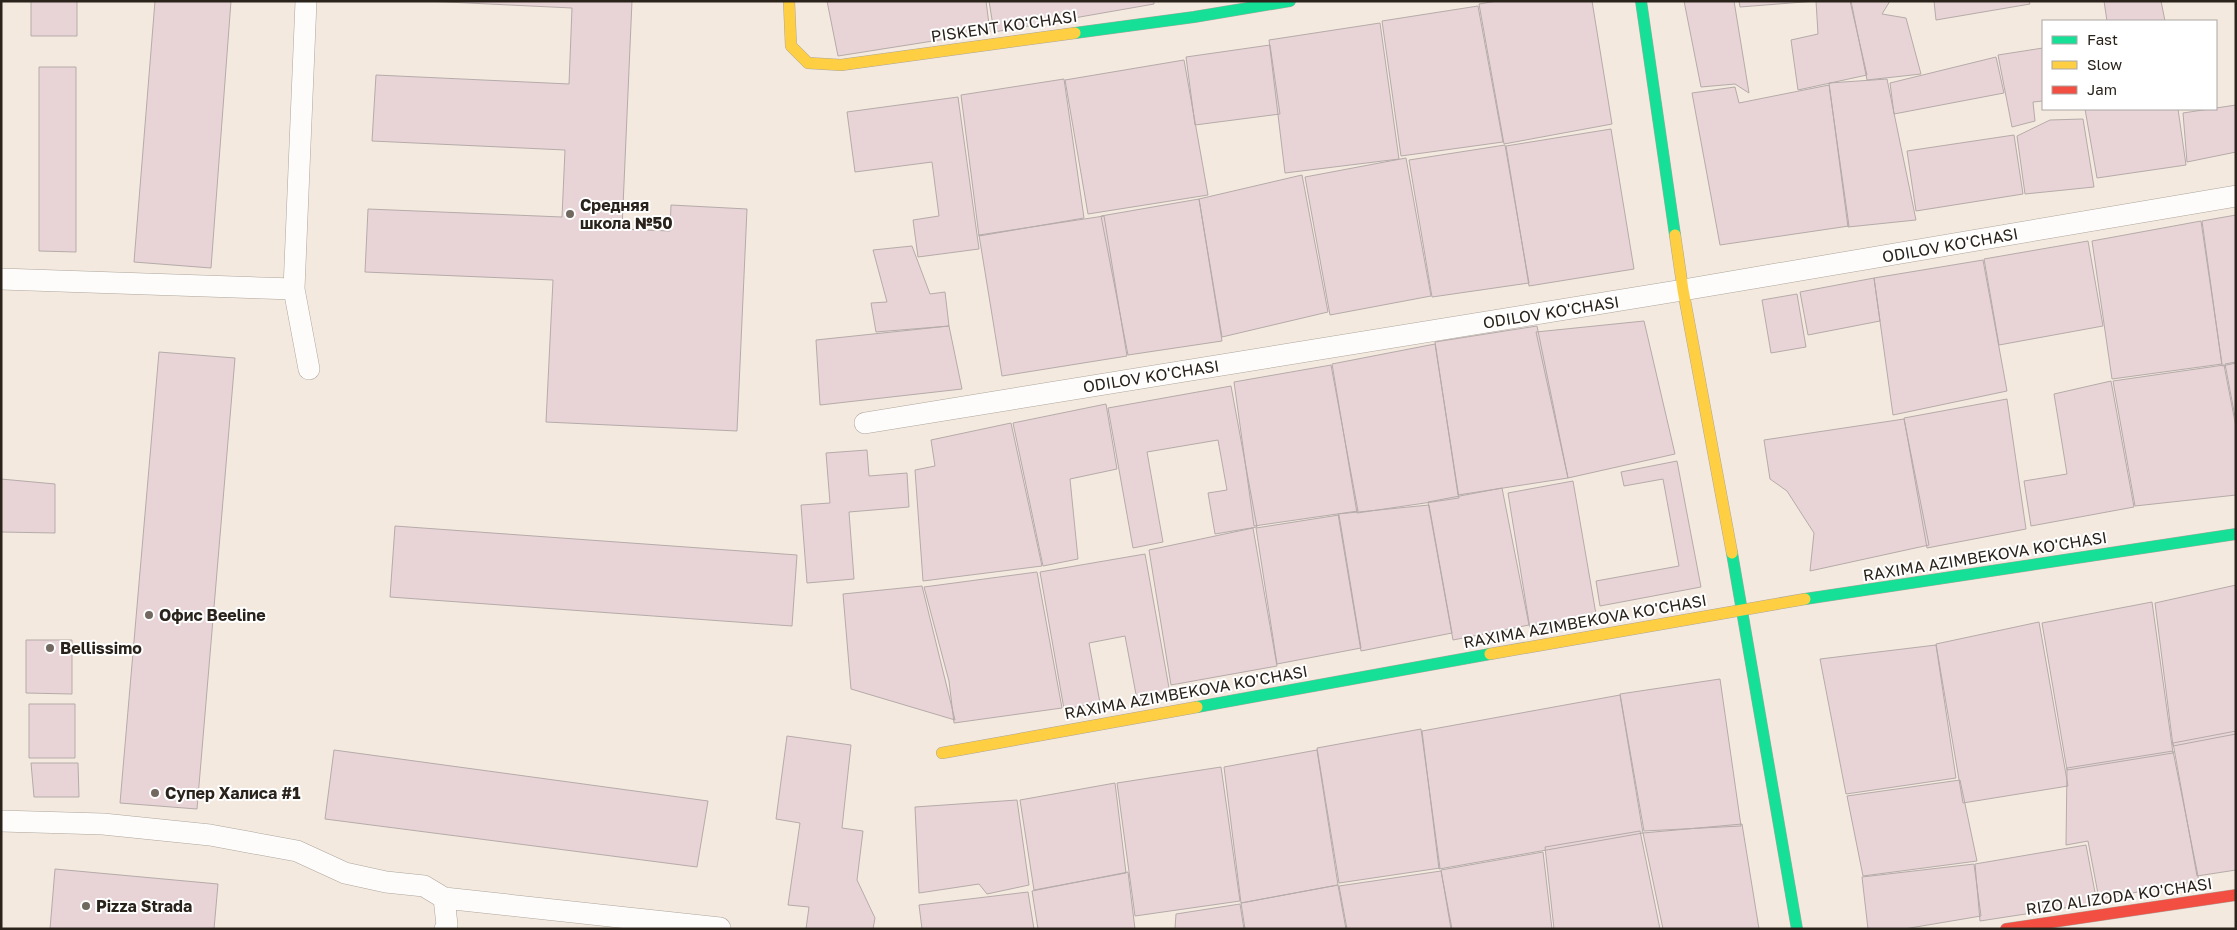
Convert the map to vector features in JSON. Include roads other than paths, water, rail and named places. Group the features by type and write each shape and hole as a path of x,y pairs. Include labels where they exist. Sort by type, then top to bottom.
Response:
{"street":[{"name":"PISKENT KO'CHASI","path":"789,1 791,46 808,62 841,65 1194,17 1290,1"},
{"path":"1641,1 1683,290 1742,609 1798,929"},
{"name":"RAXIMA AZIMBEKOVA KO'CHASI","path":"942,753 1742,609 2236,534"},
{"name":"RIZO ALIZODA KO'CHASI","path":"2006,929 2236,895"}],"lane":[{"path":"306,1 294,289 308,369"},
{"name":"ODILOV KO'CHASI","path":"865,423 1683,290 2236,196"},
{"path":"1,279 294,289"},
{"path":"1,821 103,824 210,835 297,851 345,873 386,882 424,886 444,898 720,928"},
{"path":"444,898 447,925 445,929"}],"place":[{"name":"Средняя школа №50","path":"570,214"},
{"name":"Офис Beeline","path":"149,615"},
{"name":"Bellissimo","path":"50,648"},
{"name":"Супер Халиса #1","path":"155,793"},
{"name":"Pizza Strada","path":"86,906"}]}
